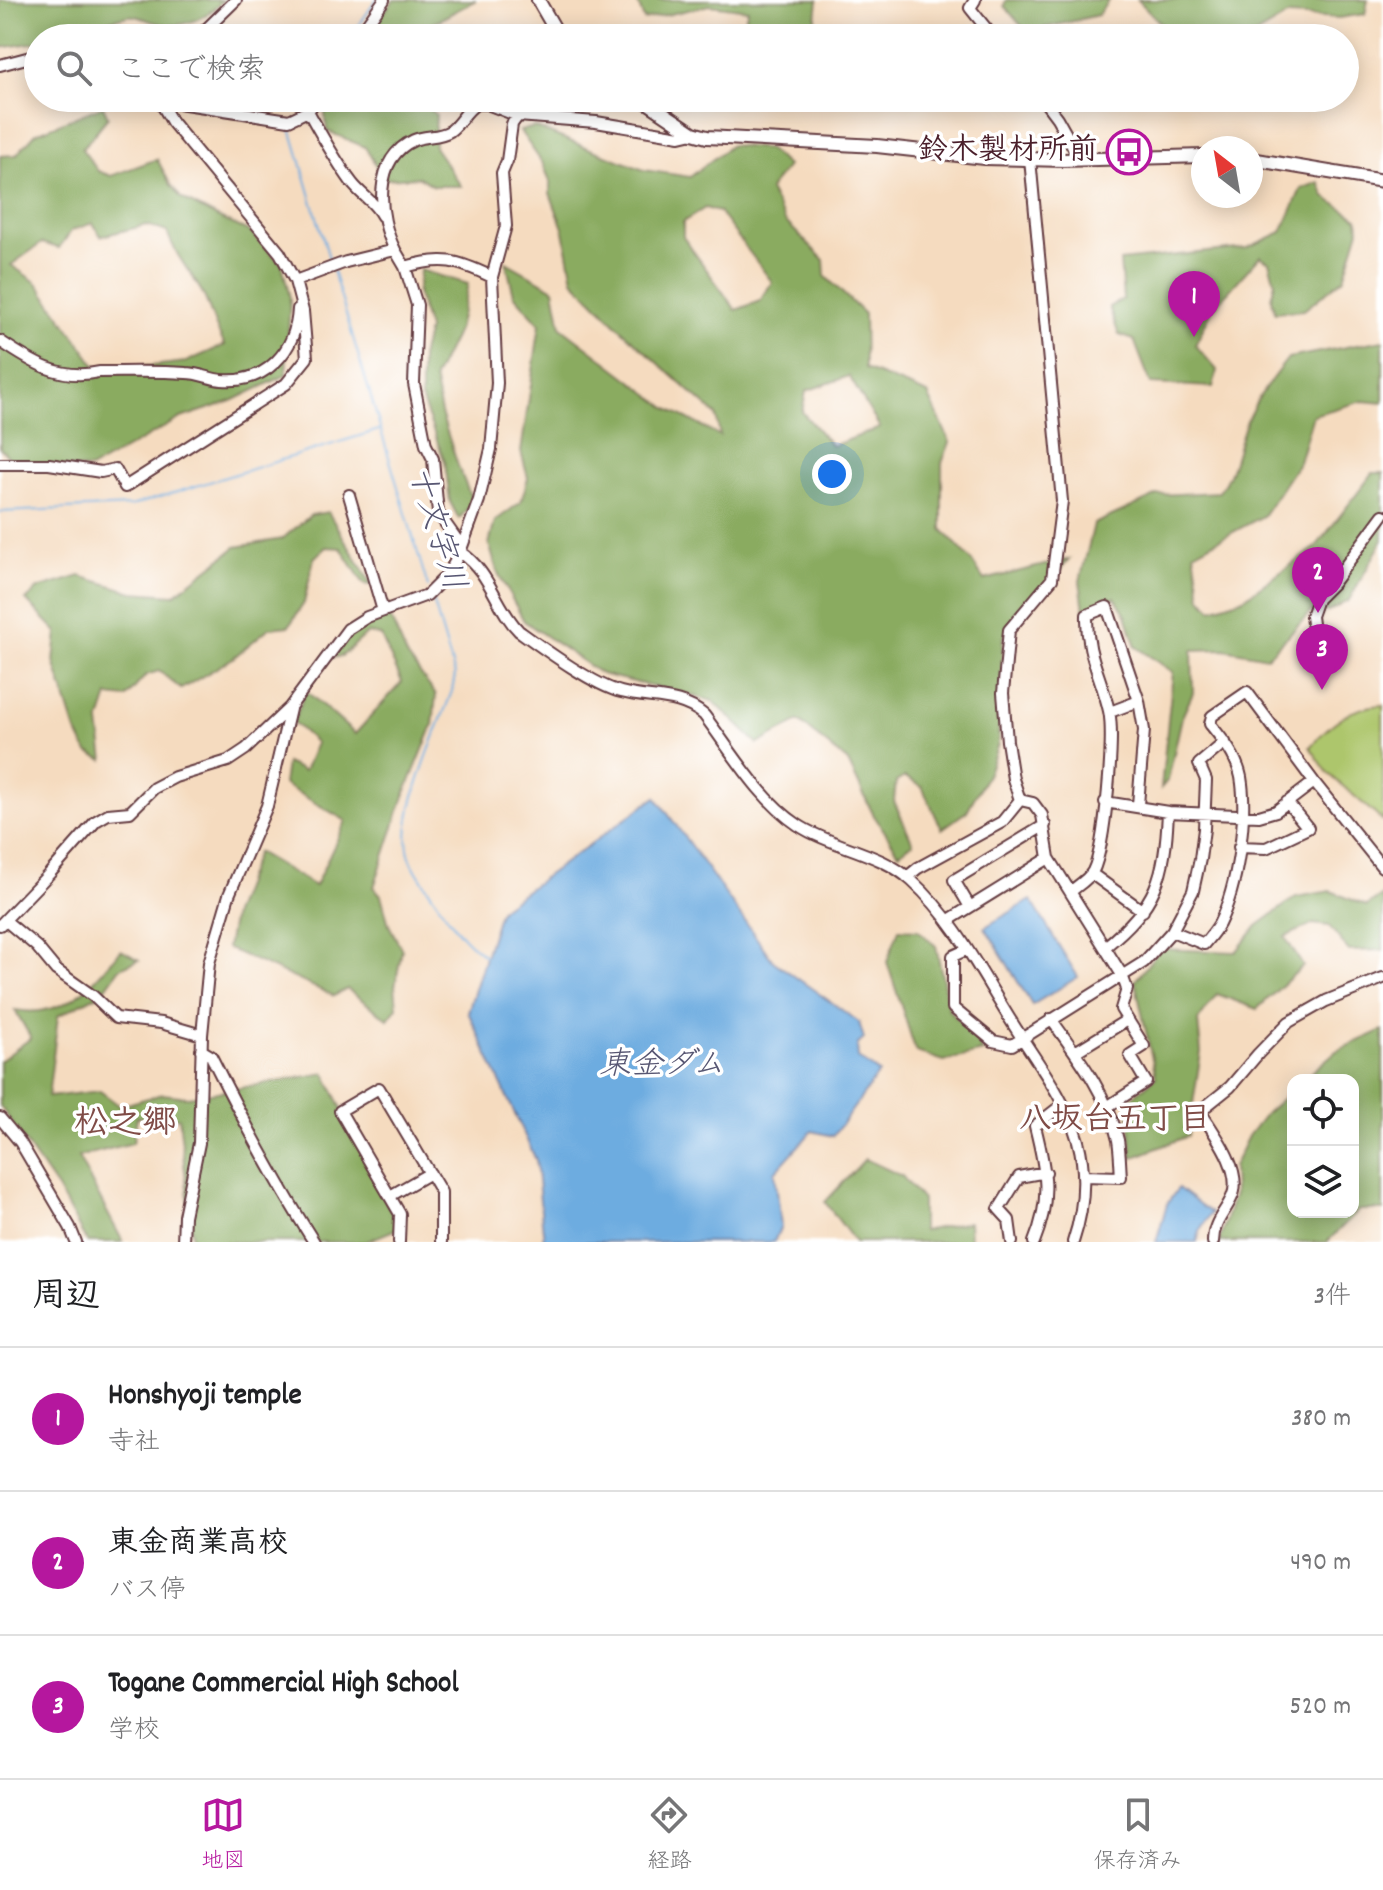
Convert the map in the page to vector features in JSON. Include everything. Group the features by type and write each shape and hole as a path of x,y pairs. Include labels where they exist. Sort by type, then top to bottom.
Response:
{"main road":[{"path":"538,0 552,24"},
{"path":"662,112 693,133 707,137 877,146 985,158 1191,156"},
{"path":"1263,161 1383,181"}],"street":[{"path":"211,24 236,0"},
{"path":"367,24 384,0"},
{"path":"975,0 970,8 983,24"},
{"path":"0,65 24,59"},
{"path":"0,464 49,464 101,472 115,469 125,487 286,384 307,358 303,311 295,281 280,253 166,112"},
{"path":"239,112 289,120 306,112"},
{"path":"309,112 336,163 358,190 376,204 405,267 417,305 414,384 426,445 433,459 435,500 438,513 461,550 487,577 511,623 519,631 620,692 675,699 693,705 784,814 815,834 873,858 907,877 949,920 1062,1105 1078,1143 1083,1176 1082,1206 1073,1242"},
{"path":"386,224 382,197 386,169 395,154 424,137 448,132 466,112"},
{"path":"506,112 680,136 693,133"},
{"path":"1052,112 1080,159"},
{"path":"202,1035 161,1023 116,1018 93,996 56,970 37,947 3,923 96,821 108,814 130,812 154,788 175,777 228,761 246,749 290,707 348,629 383,611 427,595 449,573 479,500 491,449 497,383 492,277 506,226 502,173 507,161 512,124 518,116"},
{"path":"1020,800 1011,766 1003,693 1009,630 1052,579 1062,501 1030,159"},
{"path":"295,281 346,262 395,250"},
{"path":"405,267 431,260 455,260 492,277"},
{"path":"0,341 51,371 89,375 99,372 200,373 219,380 234,380 260,373 284,354 297,330 298,295"},
{"path":"349,495 383,611"},
{"path":"1312,624 1311,616 1317,599 1332,584 1383,515"},
{"path":"1070,892 1092,874 1102,842 1111,741 1110,712 1086,638 1087,615 1107,607 1139,701 1144,730 1138,805"},
{"path":"1172,931 1204,944 1218,925 1232,886 1242,814 1241,777 1225,742 1210,724 1212,716 1247,692 1382,867"},
{"path":"1110,712 1139,701"},
{"path":"183,1242 184,1216 199,1143 201,1050 209,963 216,932 267,806 290,707"},
{"path":"966,950 953,956 953,1008 993,1041 1012,1045 1144,962 1172,931 1193,891 1204,829 1206,780 1199,764 1225,742"},
{"path":"1105,802 1168,812 1259,816 1276,811 1314,782"},
{"path":"1020,800 1033,803 1042,815 1049,858 1122,975 1127,989 1121,1009 1144,1046 1130,1055 1146,1082 1107,1107"},
{"path":"907,877 1002,822 1020,800"},
{"path":"1239,847 1266,848 1308,828 1287,802"},
{"path":"1105,947 1131,926 1152,894 1166,856 1168,812"},
{"path":"970,907 954,880 1045,825"},
{"path":"949,920 1049,858"},
{"path":"1092,874 1143,911"},
{"path":"1213,1242 1213,1230 1234,1194 1233,1167 1200,1111 1230,1087 1289,1022 1326,1001 1383,978"},
{"path":"1051,1019 1075,1052 1107,1107 1118,1141 1121,1177 1083,1176"},
{"path":"1075,1052 1127,1020"},
{"path":"201,1050 211,1056 247,1129 314,1242"},
{"path":"399,1242 400,1214 340,1111 379,1088 441,1192 441,1242"},
{"path":"1034,1242 1043,1219 1046,1172 1035,1126 1062,1105"},
{"path":"0,1118 20,1142 76,1242"},
{"path":"1012,1242 1009,1220 999,1209 1019,1177 1046,1172"},
{"path":"390,1196 430,1173"}],"green space":[{"path":"0,0 223,0 202,17 185,24 162,24 128,16 98,24 24,24 24,44 0,48"},
{"path":"394,0 476,0 432,24 375,24"},
{"path":"637,0 818,0 815,24 743,24 748,10 710,5 644,20"},
{"path":"1006,0 1109,0 1098,15 1060,24 1020,24 1004,6"},
{"path":"1138,0 1368,0 1365,14 1339,18 1289,15 1274,24 1161,24"},
{"path":"88,112 106,112 108,117 82,149 98,171 111,176 157,159 181,198 249,231 282,264 290,298 286,375 232,401 181,418 90,469 15,464 0,448 0,156 16,155 36,133","holes":["93,223 101,236 147,225 167,232 202,292 225,345 186,362 100,372 37,283 11,265 42,243 59,248 72,230"]},
{"path":"325,112 432,112 436,115 434,147 461,186 434,186 419,177 384,179 365,147 327,131"},
{"path":"534,127 644,170 690,177 731,145 768,149 787,166 769,190 785,221 824,260 825,276 864,314 865,369 928,394 950,442 942,463 942,529 971,560 984,580 1069,559 1003,638 998,744 988,773 967,811 942,829 922,787 905,777 896,782 894,801 913,843 899,853 873,814 848,762 799,721 758,744 713,701 601,674 524,621 497,571 489,544 495,521 521,502 528,478 521,452 540,324 514,295 506,262 554,289 561,327 667,408 720,436 716,415 624,332 573,280 564,231 550,193 550,181 543,164 520,131","holes":["705,208 719,212 772,282 760,301 736,310 683,237 683,222","849,376 880,428 832,446 802,412 806,391"]},
{"path":"1319,182 1325,197 1358,218 1359,230 1344,278 1304,310 1275,312 1271,298 1275,282 1269,262 1260,256 1212,310 1195,345 1217,370 1213,387 1151,384 1134,340 1119,335 1109,307 1123,299 1120,261 1247,248 1282,232 1301,189"},
{"path":"420,270 468,284 458,329 434,378 441,413 473,502 459,519 450,502 445,462 421,398 421,357 428,329 417,293"},
{"path":"1383,340 1383,403 1363,401 1313,415 1299,462 1263,516 1194,553 1201,597 1212,609 1244,598 1315,548 1373,473 1383,473 1383,540 1349,600 1328,612 1317,606 1267,657 1224,649 1192,650 1193,693 1182,717 1168,780 1161,788 1173,672 1136,647 1126,615 1115,597 1084,610 1080,581 1094,524 1158,495 1219,492 1229,474 1253,408 1288,358"},
{"path":"328,512 372,585 364,584 341,548 326,547 314,558 304,603 289,626 269,628 233,658 181,689 159,671 146,675 126,698 108,696 99,723 104,760 88,753 76,731 54,662 57,632 26,600 38,589 80,576 133,592 174,595 236,547 282,539 311,515"},
{"path":"389,615 407,656 436,695 433,725 404,796 374,887 381,895 389,925 402,950 395,986 397,1007 388,1019 347,989 334,996 227,948 233,914 257,852 315,886 346,821 283,784 286,763 304,771 316,743 293,722 306,691 355,734 402,682 381,636 368,633 342,656 332,658 356,629"},
{"path":"1383,705 1383,821 1328,773 1310,747 1342,717 1371,706"},
{"path":"1331,891 1367,906 1383,895 1383,950 1349,951 1329,926 1313,924 1285,937 1303,966 1257,1009 1217,994 1198,1021 1201,1052 1188,1136 1132,1158 1128,1101 1156,1077 1135,981 1160,949 1236,952 1257,926 1296,897"},
{"path":"899,929 918,930 936,946 949,1010 972,1034 983,1052 944,1061 916,1052 887,962"},
{"path":"121,950 139,960 120,968 102,993 58,1016 48,1097 100,1091 120,1106 162,1094 189,1097 325,1073 399,1228 365,1242 193,1242 179,1118 137,1117 133,1143 78,1157 123,1242 87,1242 58,1190 0,1106 0,1061 31,1038 15,1010 49,1009 63,1004 88,987"},
{"path":"1383,1030 1383,1210 1359,1210 1359,1074 1310,1074 1336,1051"},
{"path":"1287,1094 1287,1218 1351,1218 1327,1242 1219,1242 1234,1194 1233,1167 1248,1136 1266,1113"},
{"path":"865,1159 902,1176 922,1200 922,1231 969,1222 970,1242 855,1242 825,1202"}],"water":[{"name":"東金ダム","path":"656,797 773,961 859,1022 864,1039 857,1045 858,1058 879,1073 833,1136 812,1131 775,1172 781,1226 774,1242 544,1242 536,1160 468,1012 503,907"},
{"path":"1031,900 1078,977 1032,1005 985,927"},
{"path":"1178,1188 1211,1213 1201,1228 1197,1242 1156,1242 1167,1204"}],"waterway":[{"name":"十文字川","path":"360,24 376,0"},
{"name":"十文字川","path":"290,125 331,265"},
{"name":"十文字川","path":"333,271 428,587"},
{"path":"0,512 131,506 379,430"},
{"name":"十文字川","path":"432,597 455,675 415,792 407,832 408,849 416,870 448,918 464,938 485,956"}],"place":[{"name":"鈴木製材所前","path":"1129,152"},
{"name":"Honshyoji temple","path":"1194,337"},
{"name":"東金商業高校","path":"1318,613"},
{"name":"Togane Commercial High School","path":"1322,690"}],"district":[{"name":"八坂台五丁目","path":"1115,1122"},
{"name":"松之郷","path":"125,1125"}]}
